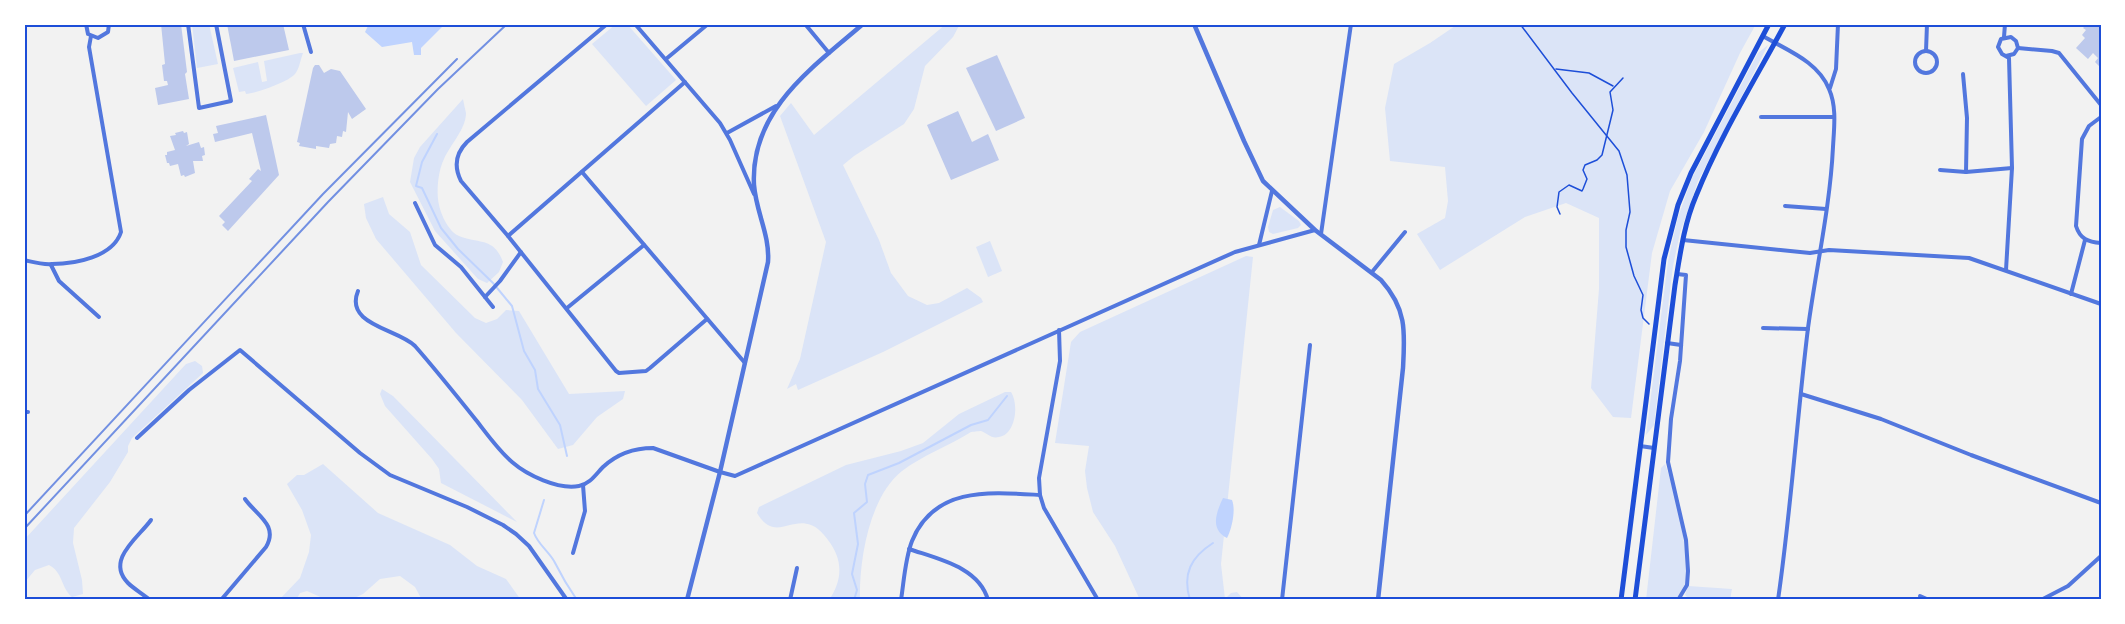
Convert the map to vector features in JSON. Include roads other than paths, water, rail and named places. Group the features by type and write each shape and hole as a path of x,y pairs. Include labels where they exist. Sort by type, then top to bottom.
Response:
{"main road":[{"path":"1621,600 1664,259 1678,205 1703,148 1769,24"},
{"path":"1635,600 1667,343 1683,240 1695,196 1785,24"}],"street":[{"path":"86,24 86,30 91,36 98,38 105,35 109,24"},
{"path":"188,24 199,108 231,101 216,24"},
{"path":"303,24 311,52"},
{"path":"607,24 467,142 456,159 457,171 461,181 620,373 650,368 706,320"},
{"path":"635,24 727,133 756,199 768,240 768,262 720,472 687,600"},
{"path":"666,59 708,24"},
{"path":"805,24 829,53"},
{"path":"756,199 754,175 758,148 763,131 776,106 796,83 863,24"},
{"path":"1194,24 1244,141 1259,173 1272,191 1315,230 1381,280 1396,299 1401,310 1405,335 1378,600"},
{"path":"1321,234 1351,24"},
{"path":"1829,88 1836,69 1838,24"},
{"path":"1926,51 1927,24"},
{"path":"2005,24 2004,37 1998,47 2002,54 2009,58 2012,168 2006,270"},
{"path":"24,260 51,264 70,262 98,254 115,244 121,232 89,47 91,36"},
{"path":"1762,36 1809,63 1818,71 1833,99 1834,117 1833,157 1808,329 1778,600"},
{"path":"2004,37 2014,38 2018,48"},
{"path":"2006,56 2013,54 2018,48"},
{"path":"2018,48 2059,53 2101,105"},
{"path":"1926,51 1934,54 1938,61 1935,69 1928,73 1919,71 1915,63 1918,55 1926,51"},
{"path":"1963,74 1967,118 1966,172"},
{"path":"508,236 685,82"},
{"path":"727,133 776,106"},
{"path":"1761,117 1834,117"},
{"path":"2101,117 2089,126 2082,139 2076,226 2085,240 2101,243"},
{"path":"1940,170 1966,172 2012,168"},
{"path":"582,172 745,363"},
{"path":"1259,244 1272,191"},
{"path":"414,202 435,245 461,267 493,307"},
{"path":"1785,206 1826,209"},
{"path":"358,291 355,303 359,314 375,326 403,336 415,346 512,462 545,481 573,487 590,481 618,456 636,449 647,448 682,457 735,476 1235,252 1315,230"},
{"path":"1372,272 1405,232"},
{"path":"1683,240 1810,253 1829,250 1969,258 2101,304"},
{"path":"2070,294 2085,240"},
{"path":"567,308 644,244"},
{"path":"485,297 494,289 521,252"},
{"path":"51,264 59,281 99,317"},
{"path":"1677,274 1686,275 1668,462 1678,498 1688,561 1687,585 1678,600"},
{"path":"1763,328 1808,329"},
{"path":"1059,330 1060,360 1040,478 1040,495 1044,508 1098,600"},
{"path":"1667,343 1681,345"},
{"path":"1282,600 1310,345"},
{"path":"136,438 189,390 240,350 383,470 412,485 467,507 516,534 529,546 567,600"},
{"path":"1801,394 1881,419 1971,455 2101,502"},
{"path":"1640,446 1654,448"},
{"path":"573,553 585,512 583,485"},
{"path":"901,600 909,549 916,532 939,507 965,495 1040,495"},
{"path":"221,600 269,542 268,524 245,499"},
{"path":"150,600 128,583 120,564 125,551 151,520"},
{"path":"909,549 969,573 982,585 988,600"},
{"path":"2041,600 2074,582 2101,556"},
{"path":"790,600 797,568"},
{"path":"1920,596 1929,600"}],"water":[{"path":"369,24 445,24 421,48 421,55 414,55 412,42 382,47 365,32"},
{"path":"1223,498 1232,500 1234,509 1227,538 1221,534 1216,525"}],"waterway":[{"path":"437,134 422,162 416,186 422,188 441,228 512,306 524,351 535,370 538,389 560,425 567,456"},
{"path":"854,600 857,590 852,574 858,544 854,513 867,502 865,484 868,475 899,463 971,425 988,420 1007,396"},
{"path":"544,500 534,533 577,600"},
{"path":"1190,600 1187,582 1190,567 1199,554 1213,543"}],"railway":[{"path":"24,529 328,202 438,89 507,24"},
{"path":"24,516 323,194 457,59"}]}
